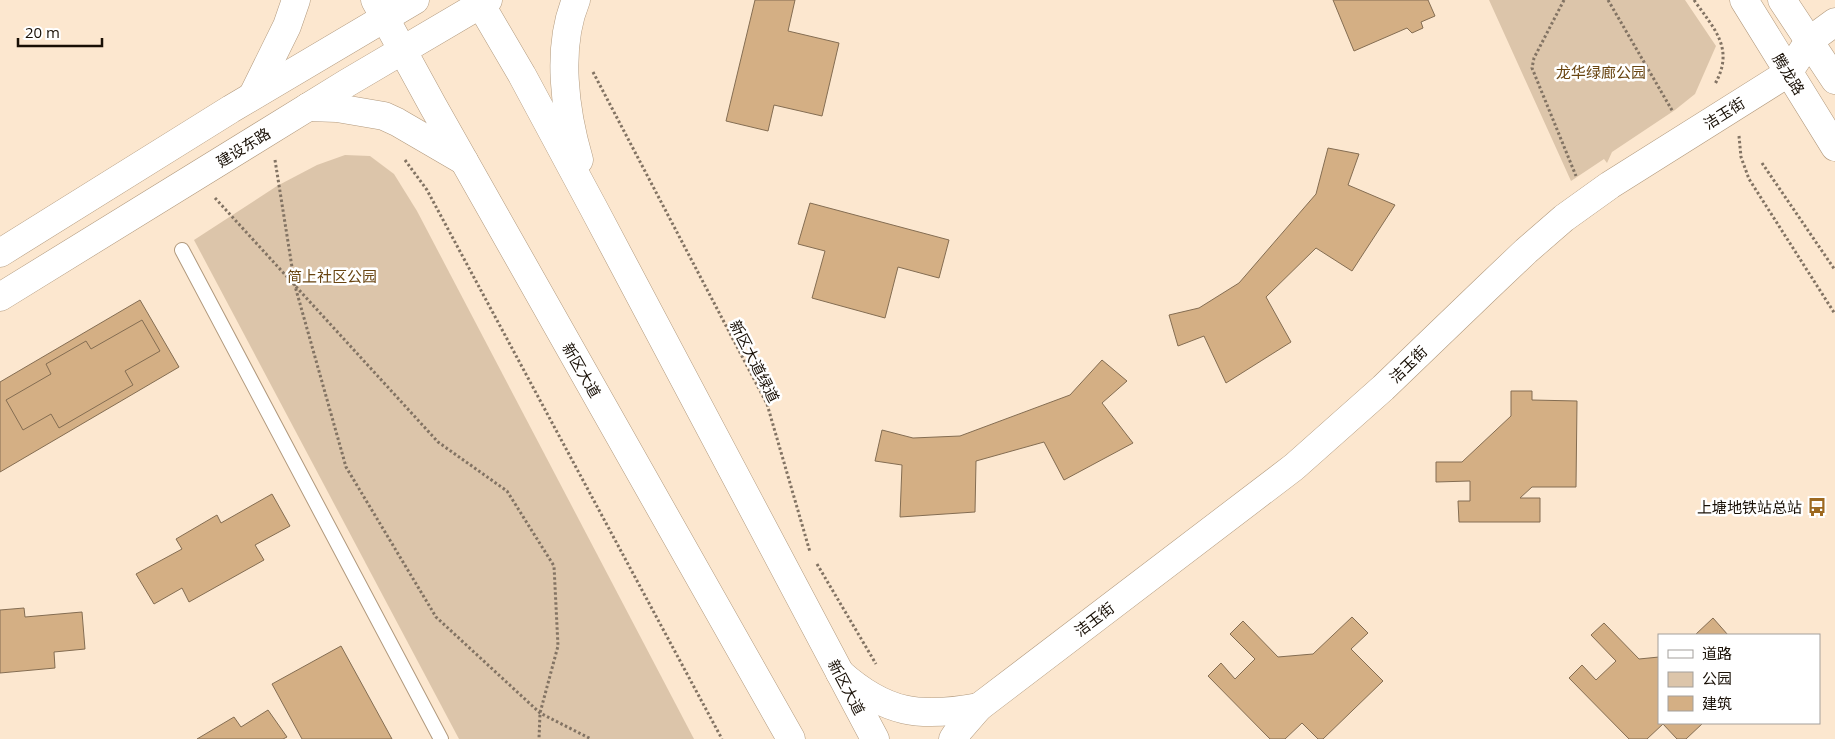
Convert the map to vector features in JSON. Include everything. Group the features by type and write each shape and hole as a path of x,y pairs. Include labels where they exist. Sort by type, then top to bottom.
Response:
{"main road":[{"path":"254,95 287,26 296,0"},
{"path":"0,253 254,95 380,9 415,0"},
{"path":"576,0 567,32 564,72 568,113 594,209"},
{"name":"腾龙路","path":"1744,0 1835,147"},
{"path":"1782,0 1835,80"},
{"name":"新区大道","path":"482,1 875,739"},
{"name":"建设东路","path":"0,297 482,1"},
{"name":"新区大道","path":"380,9 786,733"},
{"name":"洁玉街","path":"979,707 1294,467 1383,388 1492,282 1564,218 1610,185 1788,73 1809,41 1835,22"},
{"path":"308,107 337,108 384,116 464,160"},
{"path":"840,674 859,690 875,700 895,708 949,713 979,707"},
{"path":"953,739 979,707"}],"lane":[{"path":"182,250 441,739"}],"path":[{"path":"1564,0 1534,58 1532,68 1578,181"},
{"path":"1608,0 1675,116"},
{"path":"1694,0 1724,49 1723,64 1715,85"},
{"name":"新区大道绿道","path":"592,68 609,104 767,404 810,552 877,666"},
{"path":"1739,133 1741,157 1749,179 1835,314"},
{"path":"400,154 427,190 722,739"},
{"path":"267,163 274,159 295,286 346,467 436,617 540,713 591,739"},
{"path":"1762,163 1835,270"},
{"path":"213,195 438,442 508,491 554,566 558,646 540,713 539,739"}],"green space":[{"name":"龙华绿廊公园","path":"1489,0 1685,0 1716,46 1695,94 1675,110 1612,152 1607,163 1604,159 1571,181"},
{"name":"简上社区公园","path":"345,155 370,156 394,174 417,211 694,739 459,739 194,240 277,186 317,165"}],"building":[{"path":"755,0 795,0 788,31 839,43 822,116 774,105 768,131 726,121"},
{"path":"1333,0 1428,0 1435,16 1421,22 1423,28 1412,33 1407,28 1354,51"},
{"path":"1328,148 1359,154 1348,185 1395,205 1352,271 1316,248 1266,297 1291,342 1226,383 1204,336 1178,346 1169,315 1199,308 1239,283 1316,194"},
{"path":"810,203 949,240 939,278 898,267 885,318 812,298 825,251 798,244"},
{"path":"140,300 179,367 0,472 0,382"},
{"path":"142,320 160,351 125,371 133,385 59,428 51,414 23,430 6,400 51,374 46,364 86,341 91,349"},
{"path":"1102,360 1127,381 1102,403 1133,443 1064,480 1044,442 976,461 975,512 900,517 902,465 875,461 882,430 913,438 960,436 1070,395"},
{"path":"1511,391 1532,391 1532,400 1577,401 1576,487 1532,487 1520,498 1540,498 1540,522 1459,522 1458,501 1470,501 1470,481 1436,482 1436,462 1462,462 1511,416"},
{"path":"272,494 290,526 255,545 264,560 189,602 182,588 154,604 136,574 182,549 176,539 217,515 221,523"},
{"path":"24,608 25,617 82,612 85,649 54,652 55,668 0,673 0,610"},
{"path":"1352,617 1368,633 1351,649 1383,681 1323,739 1318,739 1302,723 1285,739 1270,739 1208,676 1221,663 1235,679 1255,659 1230,634 1243,621 1278,657 1313,654"},
{"path":"1713,618 1727,634 1696,634"},
{"path":"1604,623 1639,659 1658,657 1658,724 1663,724 1647,739 1629,739 1569,678 1582,665 1596,680 1616,661 1591,635"},
{"path":"341,646 392,739 302,739 272,684"},
{"path":"268,710 287,737 283,739 197,739 234,717 241,727"},
{"path":"1663,724 1702,724 1686,739 1677,739"}],"place":[{"name":"上塘地铁站总站","path":"1817,507"}]}
